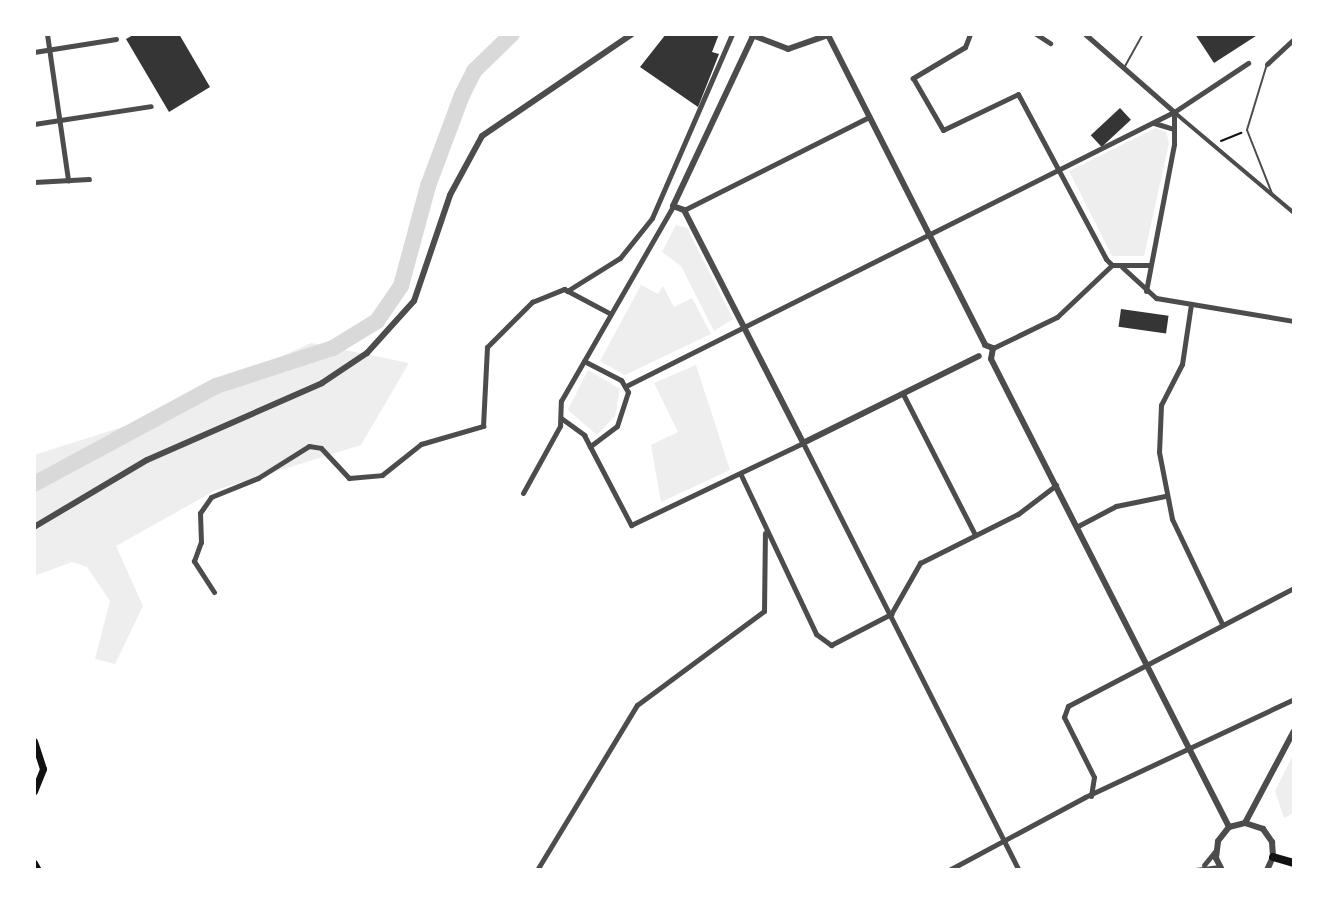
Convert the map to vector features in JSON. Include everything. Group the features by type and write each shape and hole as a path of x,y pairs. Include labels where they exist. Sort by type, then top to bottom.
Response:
{"main road":[{"path":"34,741 43,769 34,791"},
{"path":"1273,857 1294,863"},
{"path":"34,863 38,870"}],"street":[{"path":"47,34 68,180"},
{"path":"34,527 147,460 322,383 374,348 414,301 450,195 482,136 632,34"},
{"path":"567,291 620,258 652,218 732,34"},
{"path":"970,34 965,47 913,78 943,130 1018,94 1056,169 1112,265"},
{"path":"1036,34 1050,43"},
{"path":"1085,34 1294,213"},
{"path":"523,493 561,418 561,401 673,206 751,35 788,49 829,35 985,345 993,348 1057,317 1112,265 1150,265"},
{"path":"34,52 116,39"},
{"path":"1267,64 1294,39"},
{"path":"626,386 928,232 1174,112 1248,63"},
{"path":"34,124 151,106"},
{"path":"1146,291 1175,129 1174,112"},
{"path":"684,210 869,117"},
{"path":"1150,124 1163,122 1175,129"},
{"path":"34,182 89,179"},
{"path":"673,206 684,210 1019,870"},
{"path":"1121,266 1156,298 1294,321"},
{"path":"214,592 194,561 201,542 200,513 207,500 258,478 309,446 321,448 345,477 363,479 382,475 421,444 479,429 487,417 482,379 488,344 532,302 552,291 567,291 611,314"},
{"path":"1191,304 1182,364 1163,397 1159,418 1165,496 1222,624"},
{"path":"561,418 577,428 590,446 631,525 741,475 979,356 985,345"},
{"path":"993,348 991,359 1229,827"},
{"path":"979,356 991,359"},
{"path":"584,361 626,386"},
{"path":"590,446 621,421 626,386"},
{"path":"903,394 975,535"},
{"path":"741,475 765,532 821,642 839,643 891,614 916,567 1018,514 1057,485"},
{"path":"1078,526 1116,506 1165,496"},
{"path":"537,870 637,705 764,611 765,532"},
{"path":"1091,796 1094,777 1064,712 1146,662 1294,588"},
{"path":"949,870 1091,796 1294,699"},
{"path":"1245,823 1294,731"},
{"path":"1250,812 1254,825"},
{"path":"1195,870 1204,865 1216,850 1222,833 1223,815"},
{"path":"1222,833 1229,827 1245,823 1268,835 1273,857 1267,870"},
{"path":"1204,865 1221,868 1216,850"}],"lane":[{"path":"1123,69 1143,34"},
{"path":"1267,64 1247,130 1273,197"}],"path":[{"path":"1216,144 1247,130"}],"shaded area":[{"path":"1156,128 1166,132 1169,143 1144,256 1112,256 1069,171"},
{"path":"676,225 687,228 733,319 714,331 681,266 662,252"},
{"path":"641,285 658,294 663,286 674,307 692,298 711,334 625,375 600,361"},
{"path":"311,343 409,363 361,445 216,490 116,546 143,606 115,664 95,659 110,601 87,567 72,562 34,576 34,455 138,422"},
{"path":"696,365 730,470 661,502 651,445 678,432 654,383"},
{"path":"588,370 620,389 615,416 597,435 568,410"},
{"path":"1294,753 1294,813 1284,818 1275,791"}],"building":[{"path":"135,34 179,34 210,87 169,112 126,39"},
{"path":"666,34 719,34 712,52 719,54 698,107 640,67"},
{"path":"1195,34 1259,34 1214,63"},
{"path":"1120,108 1131,120 1102,147 1091,135"},
{"path":"1121,309 1169,316 1166,334 1118,327"}],"waterway":[{"path":"34,484 216,386 333,348 377,321 401,286 428,186 462,95 474,71 512,34"}]}
